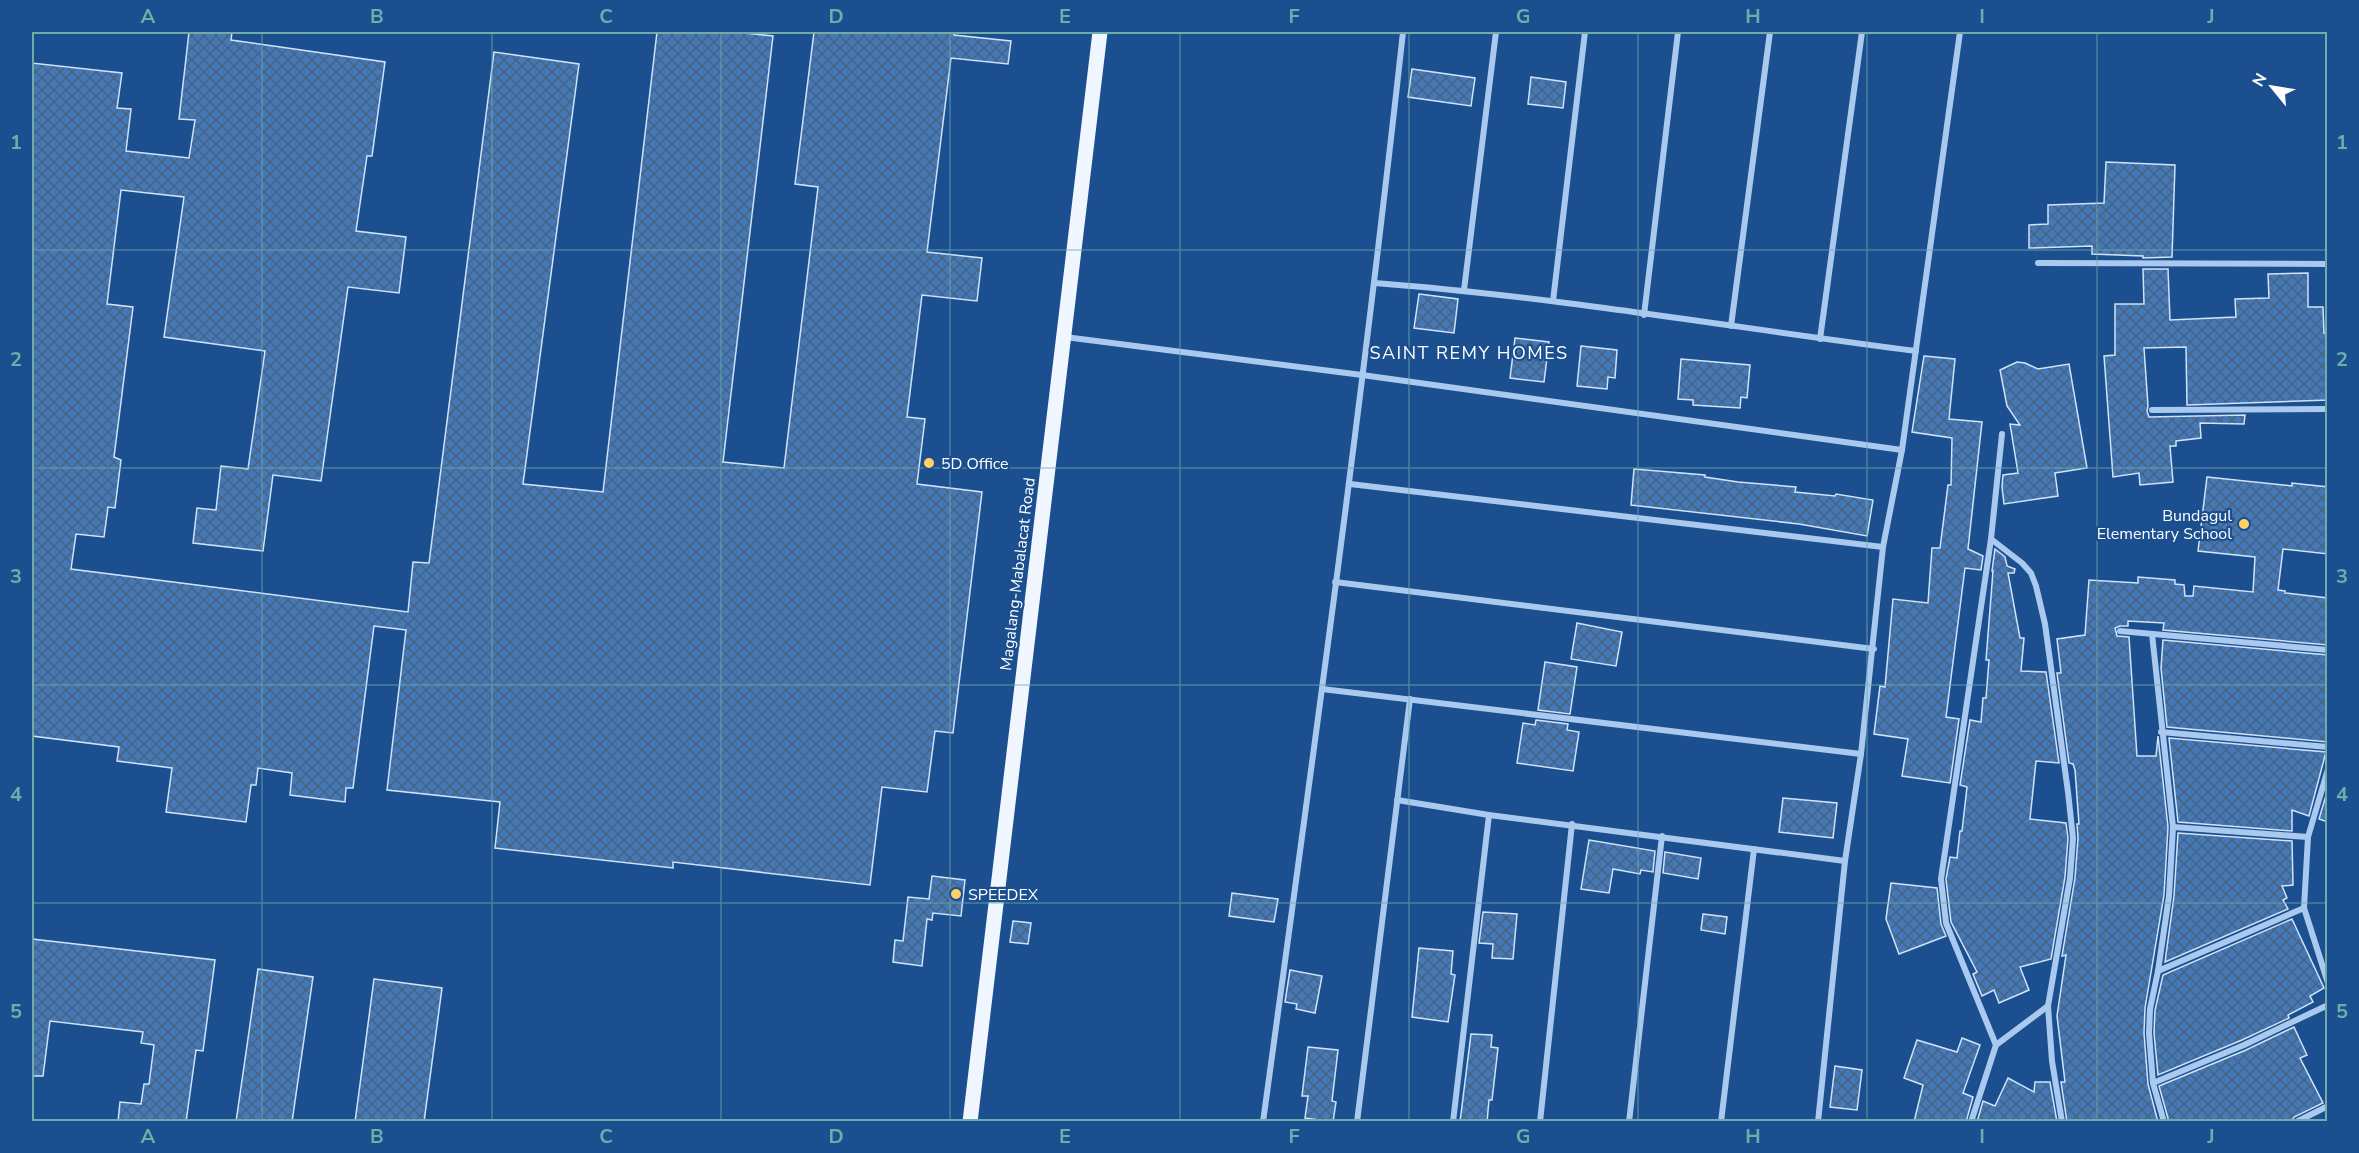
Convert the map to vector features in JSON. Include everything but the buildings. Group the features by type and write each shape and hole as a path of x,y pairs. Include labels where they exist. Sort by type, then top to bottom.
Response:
{"main road":[{"name":"Magalang-Mabalacat Road","path":"970,1122 1100,32"}],"street":[{"path":"1263,1122 1376,283 1403,32"},
{"path":"1464,290 1497,32"},
{"path":"1553,301 1585,32"},
{"path":"1644,315 1678,32"},
{"path":"1731,326 1770,32"},
{"path":"1820,339 1863,32"},
{"path":"1818,1122 1845,861 1862,754 1874,649 1883,547 1902,450 1960,32"},
{"path":"2038,263 2328,264"},
{"path":"1376,283 1464,290 1553,301 1916,351"},
{"path":"1063,337 1362,375 1902,450"},
{"path":"2152,410 2328,409"},
{"path":"1996,1045 1946,923 1941,879 1991,539 2002,434"},
{"path":"1350,484 1883,547"},
{"path":"1991,539 2026,567 2037,586 2045,624 2068,792 2073,838 2070,878 2048,1006 2052,1061 2062,1122"},
{"path":"1335,582 1874,649"},
{"path":"2120,631 2328,650"},
{"path":"2152,634 2173,827 2169,896 2150,1009 2149,1033 2153,1083 2164,1122"},
{"path":"1322,689 1862,754"},
{"path":"1357,1122 1410,699"},
{"path":"2162,732 2328,747"},
{"path":"2328,769 2308,837 2304,908 2328,983"},
{"path":"1398,800 1489,815 1845,861"},
{"path":"1453,1122 1489,815"},
{"path":"1540,1122 1572,824"},
{"path":"2173,827 2308,837"},
{"path":"1629,1122 1662,836"},
{"path":"1721,1122 1754,849"},
{"path":"2158,971 2304,908"},
{"path":"2153,1083 2244,1045 2328,1005"},
{"path":"1971,1122 1996,1045 2048,1006"},
{"path":"2296,1122 2328,1106"}],"place":[{"name":"5D Office","path":"929,463"},
{"name":"Bundagul Elementary School","path":"2244,524"},
{"name":"SPEEDEX","path":"956,894"}],"district":[{"name":"SAINT REMY HOMES","path":"1469,353"}]}
